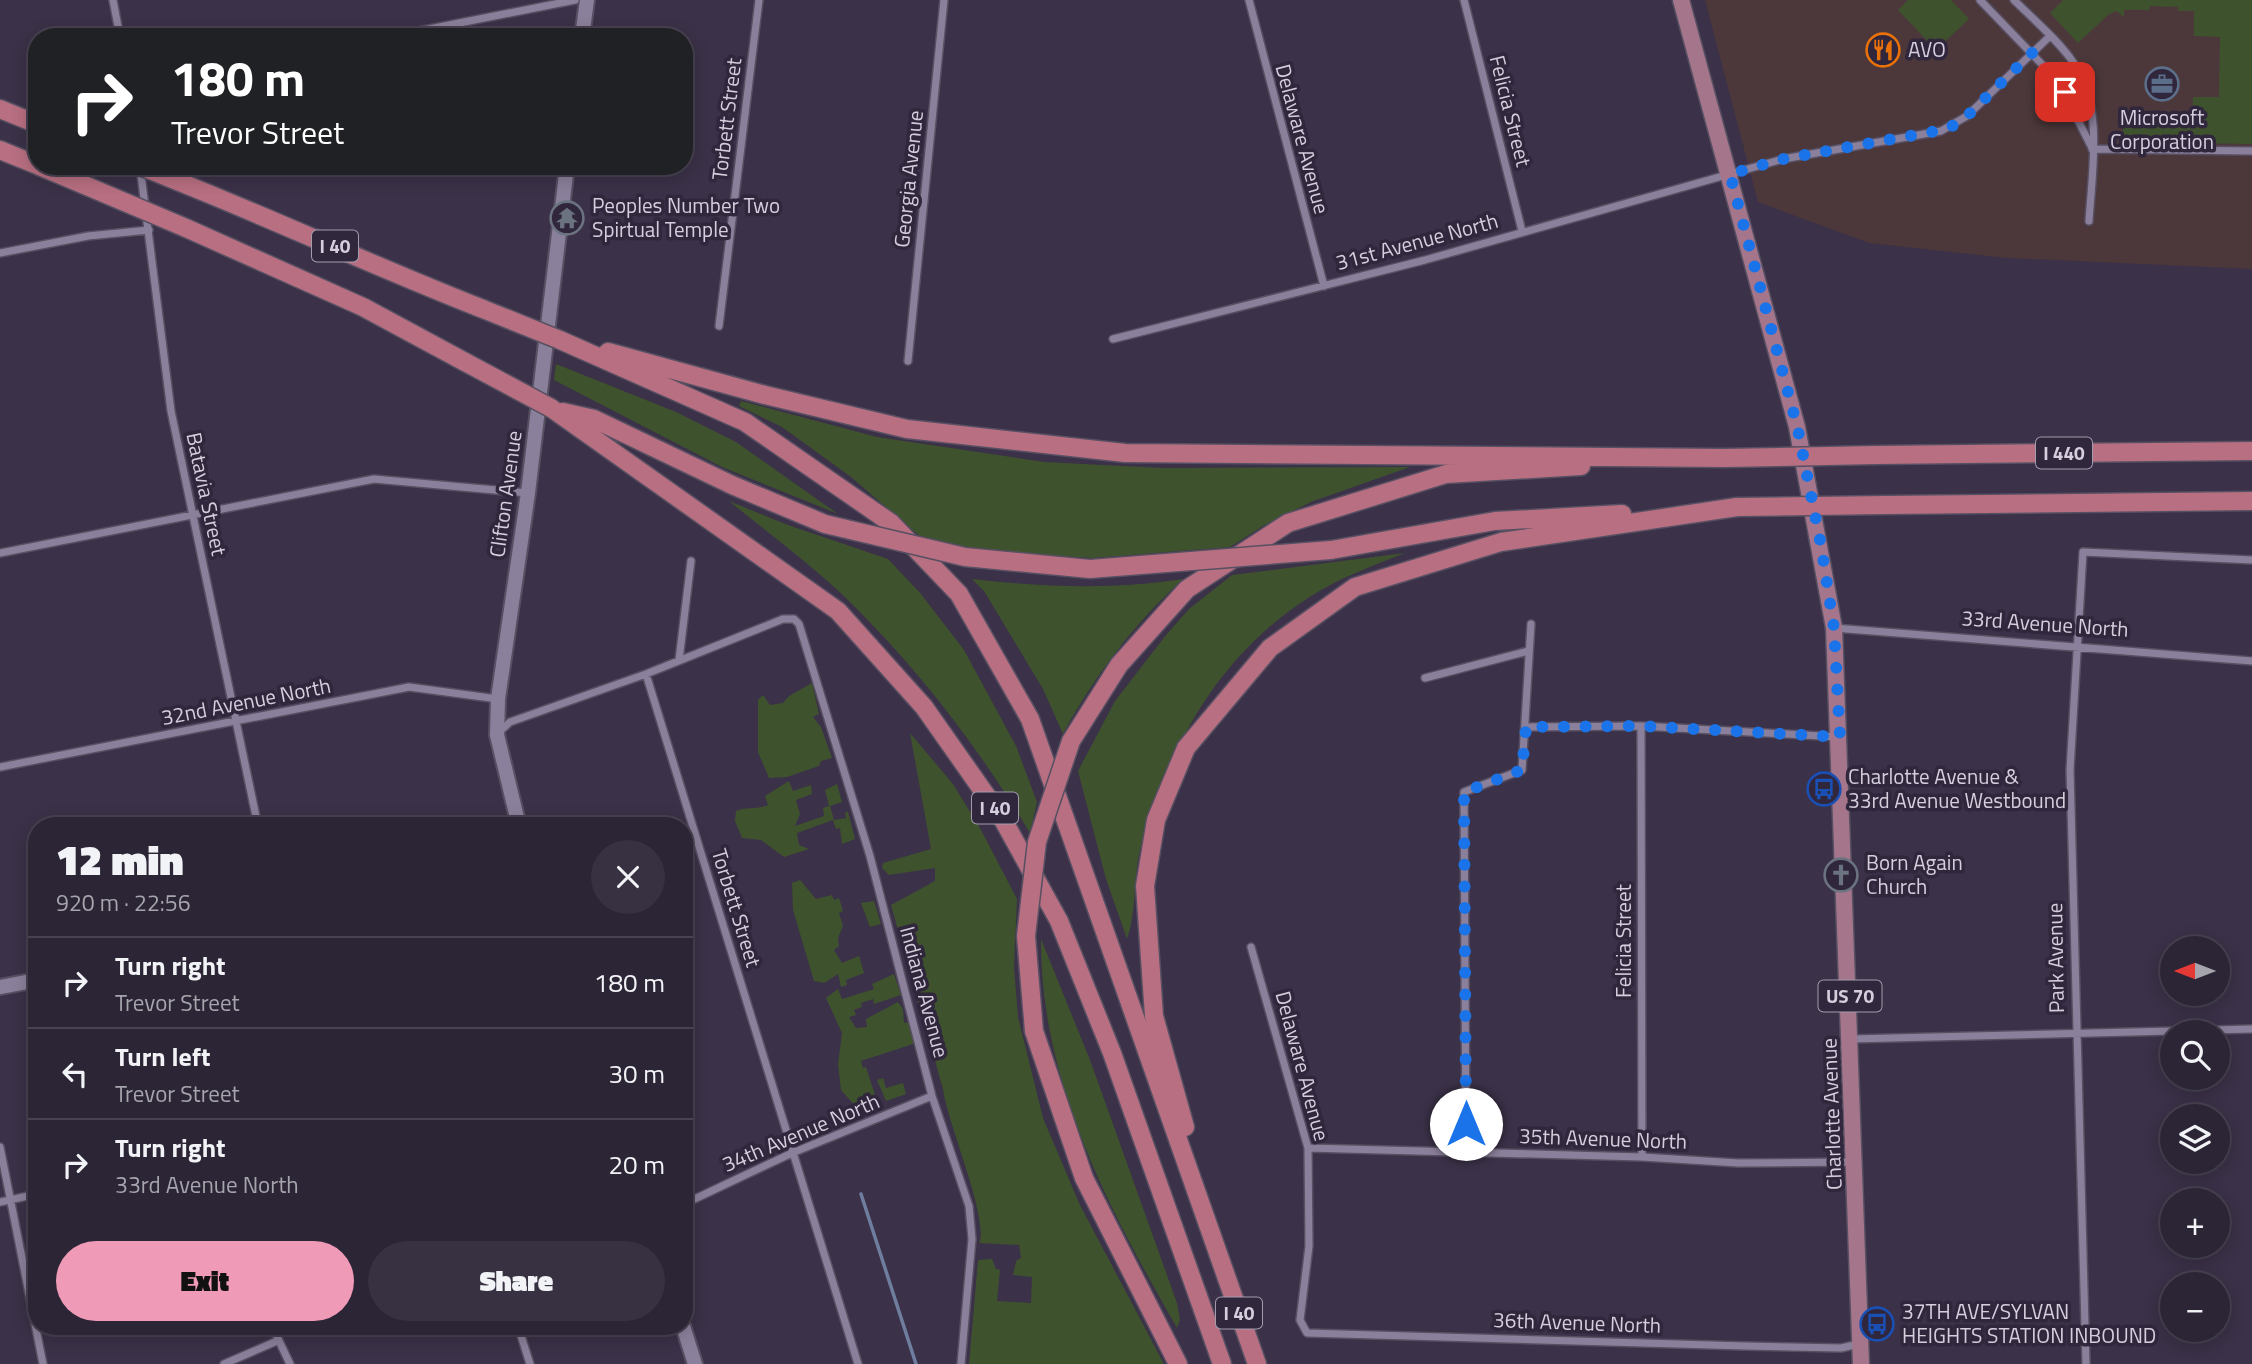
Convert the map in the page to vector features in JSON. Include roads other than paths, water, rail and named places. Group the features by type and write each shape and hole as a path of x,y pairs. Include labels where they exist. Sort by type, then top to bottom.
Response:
{"highway":[{"path":"0,109 28,120"},
{"name":"I 40","path":"0,150 28,162"},
{"name":"I 40","path":"60,175 363,307 552,409 838,611 924,707 995,807 1064,933 1112,1053 1222,1364"},
{"name":"I 40","path":"162,175 321,239 374,266 559,340 745,422 891,523 959,594 1030,719 1257,1364"},
{"path":"559,340 765,395 907,429 1125,453 1724,458"},
{"path":"552,409 594,419 732,485 825,524 965,557 1090,569 1331,550 1495,522 1737,507 2252,501"},
{"name":"I 440","path":"1724,458 2252,451"},
{"path":"1178,1364 1084,1178 1034,1031 1026,936 1037,842 1071,741 1119,665 1187,589 1288,523 1446,474 1724,458"},
{"path":"1222,1262 1154,1016 1145,886 1156,820 1186,748 1270,648 1355,587 1501,542 1737,507"}],"main road":[{"name":"Charlotte Avenue","path":"1681,0 1798,430 1834,628 1861,1364"}],"street":[{"path":"113,0 118,28"},
{"path":"434,28 575,0"},
{"path":"583,28 587,0"},
{"name":"Torbett Street","path":"719,326 759,0"},
{"name":"Georgia Avenue","path":"908,361 944,0"},
{"name":"Delaware Avenue","path":"1249,0 1269,87 1324,286"},
{"name":"Felicia Street","path":"1464,0 1522,231"},
{"path":"1980,0 2032,53 2065,92 2092,149"},
{"path":"2014,0 2072,61 2083,82 2092,116 2089,220"},
{"name":"31st Avenue North","path":"1113,339 1324,286 1783,159 1948,129 1967,116 2050,36"},
{"path":"2092,149 2252,151"},
{"name":"Batavia Street","path":"141,175 171,411 256,817"},
{"name":"Clifton Avenue","path":"517,817 497,735 498,699 528,493 566,175"},
{"path":"0,253 88,236 149,230"},
{"path":"0,553 374,479 528,493"},
{"name":"Park Avenue","path":"2086,1364 2075,1034 2070,770 2083,551 2252,559"},
{"path":"497,735 510,722 679,660 691,561"},
{"name":"Indiana Avenue","path":"679,660 783,619 794,619 803,633 870,856 932,1096 971,1216 961,1364"},
{"path":"1466,1151 1464,792 1522,770 1531,624"},
{"name":"33rd Avenue North","path":"1834,628 2252,661"},
{"path":"1425,678 1528,651"},
{"name":"Torbett Street","path":"646,674 690,817"},
{"name":"32nd Avenue North","path":"0,767 409,687 498,699"},
{"path":"1526,727 1641,726 1840,737"},
{"name":"Felicia Street","path":"1641,726 1642,1157"},
{"name":"Torbett Street","path":"693,828 858,1364"},
{"name":"Delaware Avenue","path":"1251,947 1308,1148 1309,1246 1300,1320"},
{"path":"0,987 28,982"},
{"path":"1851,1039 2252,1029"},
{"name":"34th Avenue North","path":"693,1201 792,1153 932,1096"},
{"path":"0,1147 28,1287"},
{"name":"35th Avenue North","path":"1308,1148 1642,1157 1738,1163 1854,1162"},
{"path":"0,1202 28,1196"},
{"name":"36th Avenue North","path":"1300,1320 1307,1332 1745,1346 1841,1348 1860,1344"},
{"path":"37,1335 43,1364"},
{"path":"276,1335 290,1364"},
{"path":"521,1335 530,1364"},
{"path":"685,1335 695,1364"},
{"path":"224,1364 278,1341"}],"waterway":[{"path":"861,1194 916,1364"}],"place":[{"name":"AVO","path":"1883,50"},
{"name":"Microsoft Corporation","path":"2162,84"},
{"name":"Peoples Number Two Spirtual Temple","path":"567,218"},
{"name":"Charlotte Avenue & 33rd Avenue Westbound","path":"1824,789"},
{"name":"Born Again Church","path":"1841,875"},
{"name":"37TH AVE/SYLVAN HEIGHTS STATION INBOUND","path":"1877,1324"}]}
